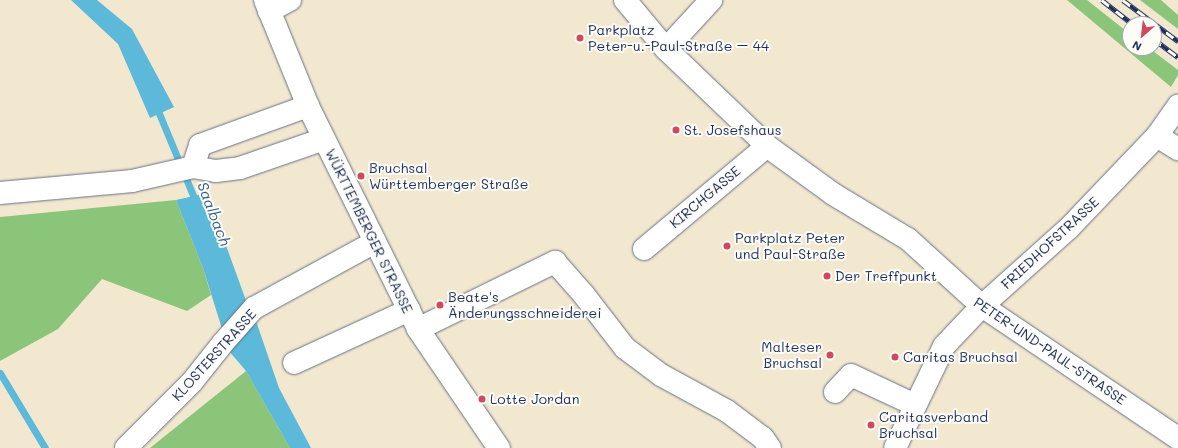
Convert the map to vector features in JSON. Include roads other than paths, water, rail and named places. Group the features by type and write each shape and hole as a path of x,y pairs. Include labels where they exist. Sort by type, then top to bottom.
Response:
{"street":[{"path":"267,5 290,0"},
{"name":"PETER-UND-PAUL-STRASSE","path":"625,0 666,49 767,146 833,194 908,239 982,306 1178,438"},
{"path":"666,49 711,0"},
{"name":"WÜRTTEMBERGER STRASSE","path":"267,5 308,106 418,329 499,448"},
{"path":"193,167 200,145 308,106"},
{"name":"FRIEDHOFSTRASSE","path":"895,448 944,346 982,306 1070,228 1157,136 1178,106"},
{"path":"1157,136 1178,149"},
{"path":"0,193 132,181 193,167 216,171 240,168 324,139"},
{"name":"KIRCHGASSE","path":"644,249 767,146"},
{"name":"KLOSTERSTRASSE","path":"126,448 192,382 223,342 254,308 375,242"},
{"path":"418,329 555,262 584,295 625,348 661,375 727,411 763,438 770,448"},
{"path":"294,363 409,310"},
{"path":"835,392 851,375 915,405"}],"water":[{"path":"71,0 97,0 132,29 174,107 150,118 118,44"},
{"path":"207,193 248,306 223,332 203,268 176,200"},
{"path":"255,318 279,388 311,448 290,448 246,371 229,351"}],"waterway":[{"name":"Saalbach","path":"156,106 197,205"},
{"path":"0,373 45,448"}],"railway":[{"path":"1102,0 1123,16"},
{"path":"1123,0 1178,41"},
{"path":"1162,45 1178,57"}],"place":[{"name":"Parkplatz Peter-u.-Paul-Straße – 44","path":"580,38"},
{"name":"St. Josefshaus","path":"676,130"},
{"name":"Bruchsal Württemberger Straße","path":"361,176"},
{"name":"Parkplatz Peter und Paul-Straße","path":"727,246"},
{"name":"Der Treffpunkt","path":"827,276"},
{"name":"Beate's Änderungsschneiderei","path":"440,305"},
{"name":"Malteser Bruchsal","path":"830,355"},
{"name":"Caritas Bruchsal","path":"895,357"},
{"name":"Lotte Jordan","path":"482,399"},
{"name":"Caritasverband Bruchsal","path":"871,425"}]}
